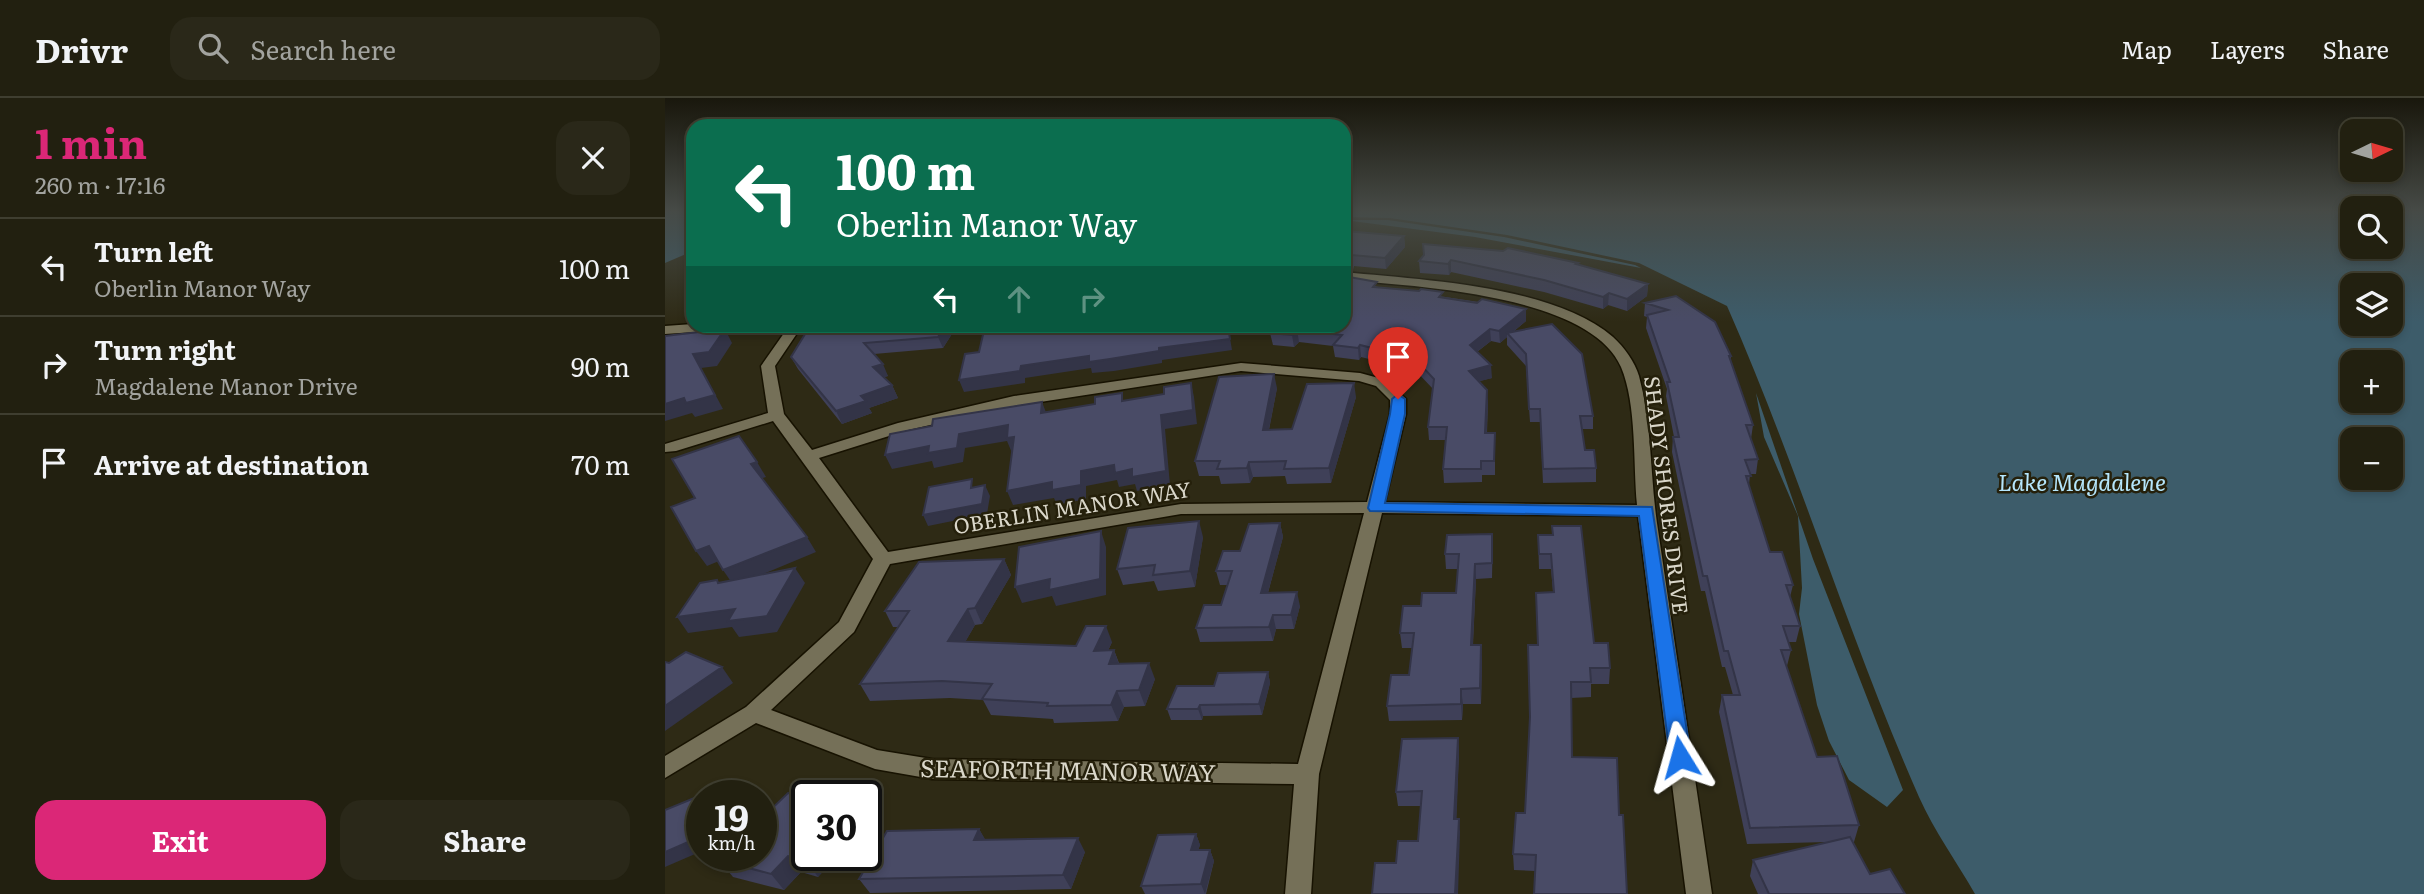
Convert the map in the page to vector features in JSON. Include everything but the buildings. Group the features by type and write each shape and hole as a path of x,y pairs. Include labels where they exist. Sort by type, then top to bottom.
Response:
{"street":[{"name":"SHADY SHORES DRIVE","path":"1351,277 1459,288 1560,314 1581,322 1607,338 1625,360 1630,371 1646,511 1699,894"},
{"path":"665,330 686,329"},
{"path":"665,768 754,713 847,627 883,559 776,415 768,366 790,333"},
{"path":"809,456 904,426 1014,401 1257,367 1360,377 1381,383 1395,393 1398,399 1398,414 1307,774 1298,894"},
{"path":"670,448 776,415"},
{"name":"OBERLIN MANOR WAY","path":"883,559 1161,511 1376,508 1646,511"},
{"name":"SEAFORTH MANOR WAY","path":"754,713 875,759 932,769 1307,774"}],"water":[{"path":"665,248 686,248 686,254 665,263"},
{"path":"1535,248 1556,248 1641,268"},
{"name":"Lake Magdalene","path":"1569,248 2340,248 2340,259 2403,259 2403,248 2424,248 2424,894 1975,894 1925,810 1893,736 1777,428 1727,306 1639,263"},
{"path":"1756,393 1813,559 1903,790 1887,807 1849,780 1829,741 1817,705 1799,614 1802,588 1798,516 1764,437"}],"route":[{"path":"1398,399 1398,414 1376,508 1646,511 1680,757"}]}
